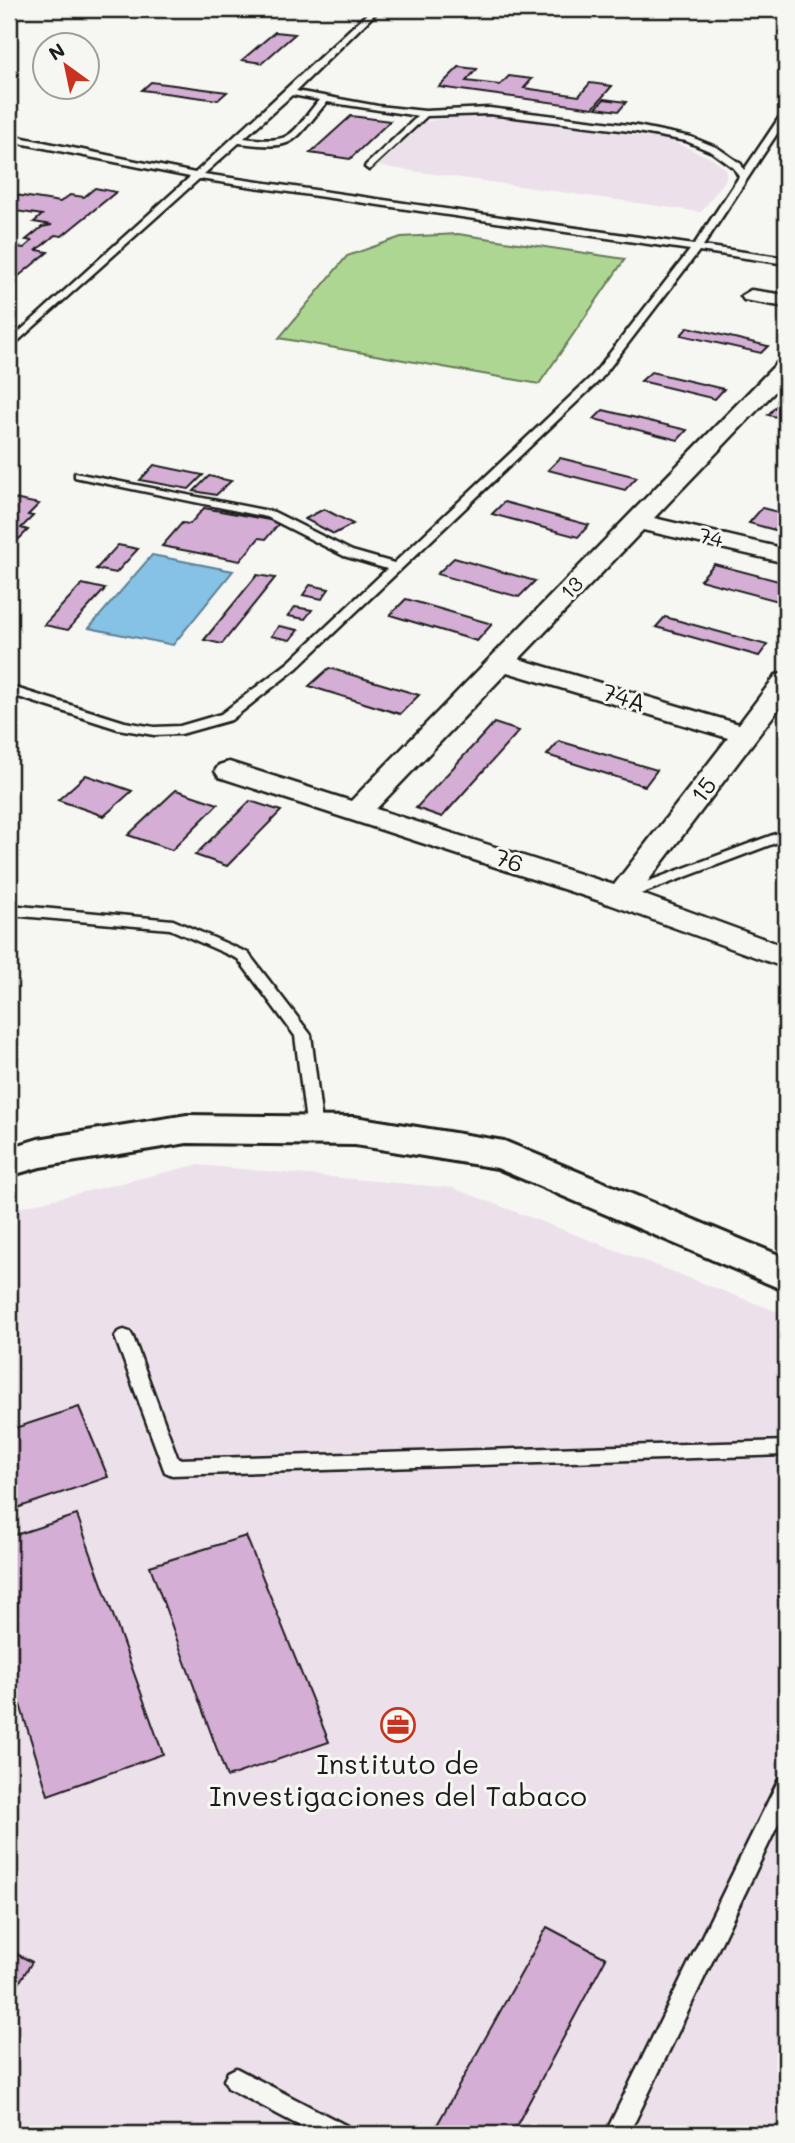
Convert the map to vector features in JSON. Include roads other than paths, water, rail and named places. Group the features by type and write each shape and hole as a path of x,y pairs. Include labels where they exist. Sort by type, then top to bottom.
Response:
{"street":[{"path":"751,296 786,302"},
{"name":"13","path":"358,811 786,367"},
{"name":"74","path":"636,521 786,556"},
{"name":"74A","path":"501,662 747,735"},
{"name":"15","path":"620,897 786,681"},
{"name":"76","path":"229,771 620,897 786,958"},
{"path":"9,1162 38,1153 187,1129 355,1131 504,1154 786,1275"}],"lane":[{"path":"9,346 290,92 376,9"},
{"path":"290,92 425,114 489,111 637,129 688,139 715,150 738,166 744,179"},
{"path":"237,140 271,144 289,141 325,99"},
{"path":"369,167 425,114"},
{"path":"9,690 123,726 154,731 181,730 226,717 293,665 596,378 697,248 786,114"},
{"path":"9,138 197,176 786,261"},
{"path":"79,475 270,514 299,525 371,564 397,567"},
{"path":"620,897 786,834"},
{"path":"9,910 173,925 243,956 303,1035 315,1131"},
{"path":"124,1337 172,1467 786,1448"},
{"path":"617,2134 786,1786"},
{"path":"236,2080 339,2134"}],"water":[{"path":"152,555 233,571 173,645 89,628"}],"place":[{"name":"Instituto de Investigaciones del Tabaco","path":"398,1725"}]}
